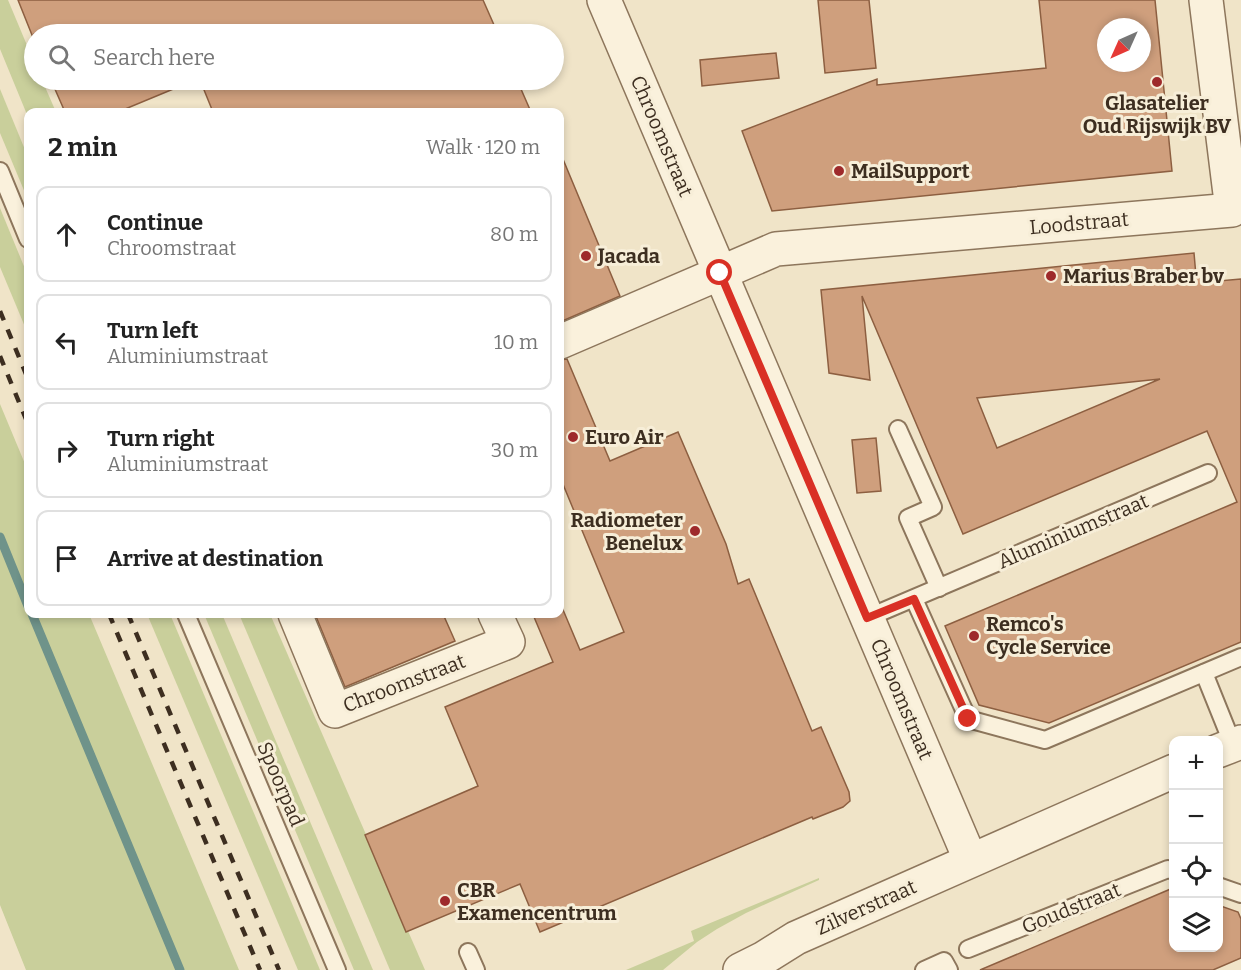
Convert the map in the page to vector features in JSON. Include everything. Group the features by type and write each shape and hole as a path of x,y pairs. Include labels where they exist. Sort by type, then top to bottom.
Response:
{"street":[{"name":"Chroomstraat","path":"604,0 970,860"},
{"name":"Loodstraat","path":"720,273 776,249 1236,210 1206,0"},
{"path":"564,340 720,273"},
{"name":"Chroomstraat","path":"297,618 335,711 508,642 497,618"},
{"path":"970,860 1169,773"},
{"name":"Zilverstraat","path":"753,966 796,938 970,860"}],"lane":[{"path":"0,171 24,229"},
{"path":"898,429 933,507 908,518 939,588"},
{"name":"Aluminiumstraat","path":"867,618 1208,473"},
{"path":"914,599 968,719 1045,740 1241,657"},
{"name":"Spoorpad","path":"188,618 337,970"},
{"path":"1204,673 1233,750"},
{"name":"Goudstraat","path":"968,949 1169,869"},
{"path":"1223,888 1241,894"},
{"path":"468,952 476,970"},
{"path":"924,970 944,961 949,970"}],"green space":[{"path":"0,0 8,0 24,38 24,90 46,90 54,108 24,108 0,49"},
{"path":"0,89 24,147 24,190 0,133"},
{"path":"0,208 24,266 24,324 0,267"},
{"path":"0,404 24,461 24,618 91,618 239,970 26,970 0,905"},
{"path":"149,618 172,618 320,970 298,970"},
{"path":"206,618 224,618 373,970 354,970"},
{"path":"241,618 272,618 425,970 390,970"},
{"path":"819,878 717,929 663,970 626,970 694,941 691,931"}],"building":[{"path":"18,0 483,0 494,24 28,24"},
{"path":"818,0 869,0 876,68 825,73"},
{"path":"1039,0 1155,0 1172,171 772,211 742,131 877,79 877,85 1046,68"},
{"path":"776,53 779,78 702,86 700,60"},
{"path":"55,90 171,90 128,108 63,108"},
{"path":"204,90 521,90 529,108 211,108"},
{"path":"564,162 620,296 564,320"},
{"path":"1194,253 1196,276 1219,274 1219,281 1241,279 1241,642 1049,723 979,705 945,626 1237,502 1207,431 963,534 862,296 870,380 829,373 821,290","holes":["1160,379 997,448 977,398"]},
{"path":"564,359 567,359 610,461 678,432 726,544 738,584 749,579 812,731 821,727 849,792 850,801 843,807 813,819 812,817 540,932 520,884 406,932 365,835 478,786 445,707 553,662 534,618 564,618 564,612 580,650 624,632 564,487"},
{"path":"876,438 881,491 857,493 852,440"},
{"path":"317,618 445,618 455,641 345,687"},
{"path":"1169,890 1169,952 1223,952 1223,907 1238,912 1241,919 1241,958 1213,970 980,970"}],"waterway":[{"path":"0,537 24,596"},
{"path":"34,618 180,970"}],"railway":[{"path":"0,311 24,369"},
{"path":"0,356 24,414"},
{"path":"111,618 260,970"},
{"path":"130,618 279,970"}],"place":[{"name":"Glasatelier Oud Rijswijk BV","path":"1157,82"},
{"name":"MailSupport","path":"839,171"},
{"name":"Jacada","path":"586,256"},
{"name":"Marius Braber bv","path":"1051,276"},
{"name":"Euro Air","path":"573,437"},
{"name":"Radiometer Benelux","path":"695,531"},
{"name":"Remco's Cycle Service","path":"974,636"},
{"name":"CBR Examencentrum","path":"445,901"}],"route":[{"path":"720,273 867,618 914,599 968,719"}]}
